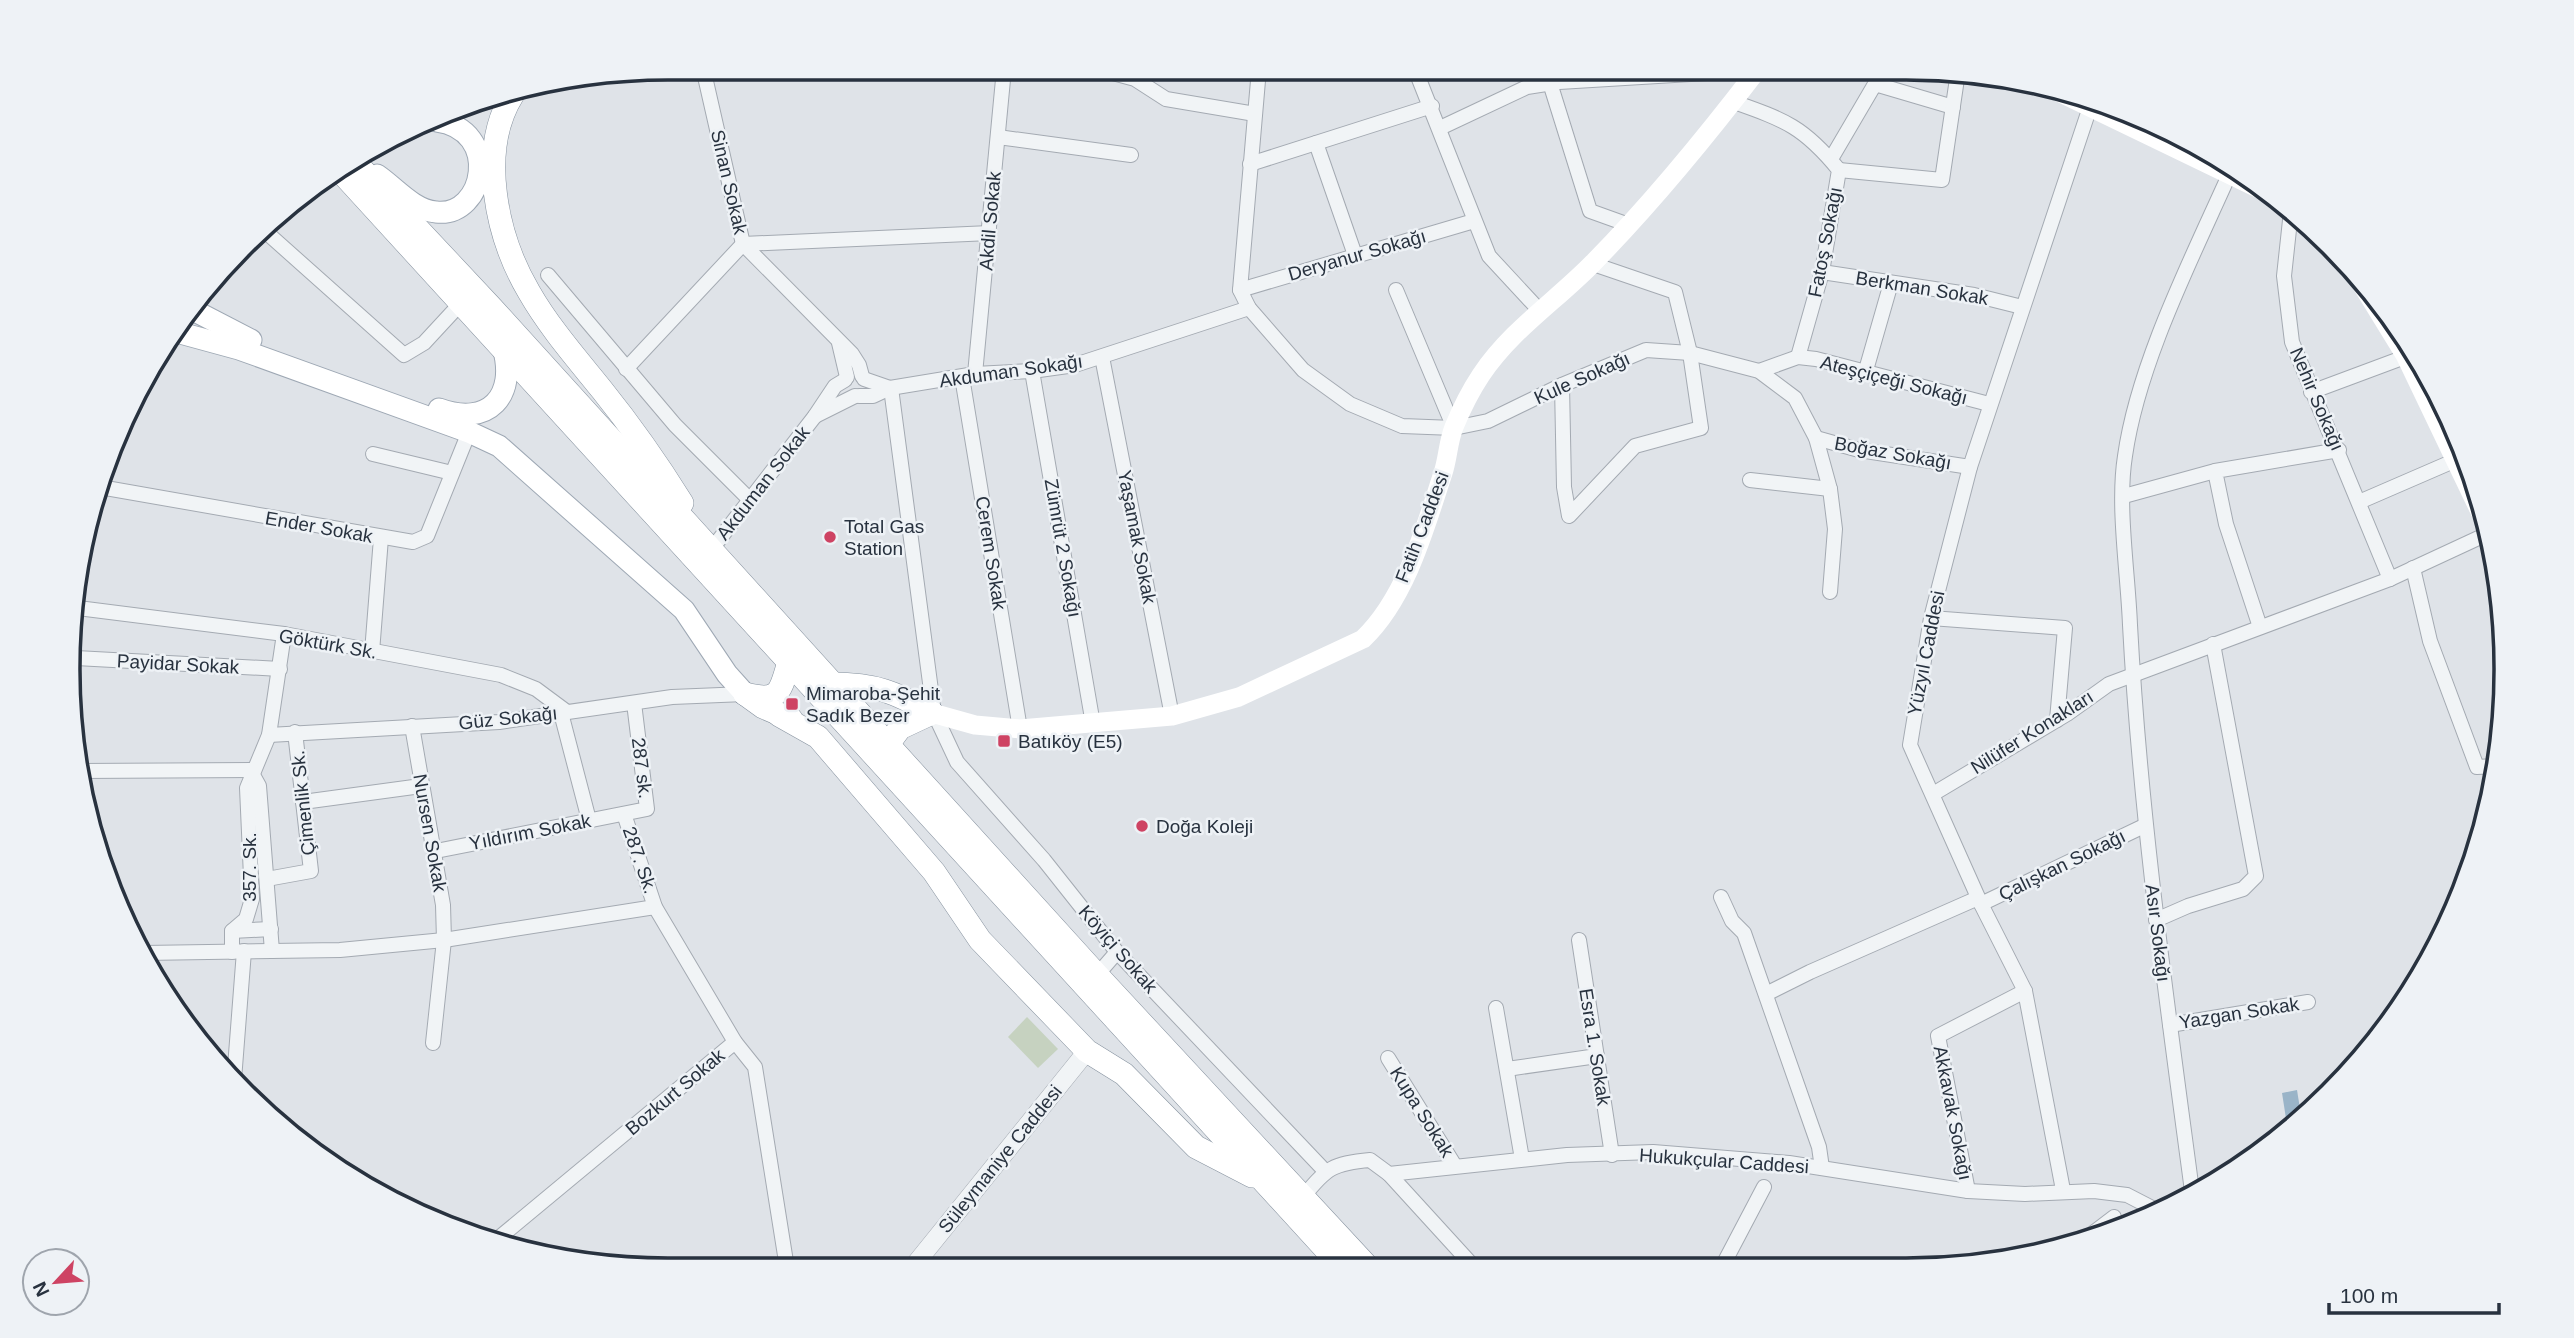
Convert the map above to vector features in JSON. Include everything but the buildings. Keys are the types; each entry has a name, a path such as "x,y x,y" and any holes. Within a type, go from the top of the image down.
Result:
{"highway":[{"path":"510,103 498,140 495,182 498,212 528,291 650,452 711,550"},
{"path":"362,167 1097,975 1360,1258"},
{"path":"346,177 788,665 1334,1258"},
{"path":"745,694 765,699 774,696 783,688 788,665"},
{"path":"832,684 866,684 893,691 933,713"},
{"path":"745,694 818,737 934,872 980,940 1087,1051 1124,1074 1196,1147 1266,1185"},
{"path":"888,744 900,728 933,713"},
{"path":"779,715 820,724 845,726"}],"main road":[{"name":"Fatih Caddesi","path":"933,713 975,725 1020,729 1172,716 1239,697 1363,639 1376,626 1408,569 1444,472 1454,428 1480,377 1493,358 1593,264 1667,185 1750,80"},
{"path":"363,167 422,208 450,212 471,196 481,171 471,137 457,127 447,124"},
{"path":"200,314 246,338 454,415 474,415 498,401 508,377 503,348"},
{"path":"186,334 239,348 469,432 499,446 655,582 692,620 727,674 745,694"}],"street":[{"name":"Sinan Sokak","path":"706,80 743,244 838,342 855,378"},
{"name":"Akdil Sokak","path":"969,375 990,233 1003,80"},
{"path":"1137,80 1166,99 1255,114"},
{"path":"1240,290 1258,80"},
{"path":"1420,80 1489,256 1540,311"},
{"path":"1440,128 1527,87 1598,80"},
{"path":"1550,83 1590,211 1629,225"},
{"path":"1953,107 1875,84 1835,164 1942,180 1953,107 1956,83"},
{"name":"Fatoş Sokağı","path":"1734,102 1778,118 1815,141 1835,164 1822,272 1798,357"},
{"path":"1250,164 1432,106"},
{"name":"Yüzyıl Caddesi","path":"2063,1190 2025,991 1979,901 1910,745 1931,618 1970,467 2089,110"},
{"path":"998,137 1131,155"},
{"path":"1316,143 1355,255"},
{"name":"Asır Sokağı","path":"2191,1183 2144,826 2133,673 2124,495 2125,453 2147,373 2190,262 2235,182"},
{"name":"Deryanur Sokağı","path":"1240,290 1474,222"},
{"name":"Nehir Sokağı","path":"2290,224 2284,276 2292,342 2311,393 2339,450 2390,579"},
{"path":"626,369 743,244 990,233"},
{"path":"271,236 404,355 424,343 461,303"},
{"path":"1562,385 1564,487 1569,516 1635,446 1701,428 1690,353 1675,292 1593,264"},
{"name":"Berkman Sokak","path":"1822,272 1974,295 2022,307"},
{"path":"548,275 626,369 749,499"},
{"path":"1866,370 1891,283"},
{"name":"Kule Sokağı","path":"1240,290 1249,308 1303,370 1350,404 1402,426 1454,428 1488,421 1562,385 1646,350 1690,353 1759,371 1795,398 1816,438 1830,489 1835,528 1830,592"},
{"path":"1396,290 1454,428"},
{"name":"Akduman Sokağı","path":"857,396 873,396 891,388 969,375 1032,371 1102,357 1249,308"},
{"name":"Yaşamak Sokak","path":"1102,357 1172,716"},
{"path":"1759,371 1798,357"},
{"name":"Ateşçiçeği Sokağı","path":"1798,357 1866,370 1989,404"},
{"path":"2311,393 2403,357"},
{"name":"Zümrüt 2 Sokağı","path":"1032,371 1093,724"},
{"name":"Cerem Sokak","path":"969,375 1020,729"},
{"path":"855,378 845,391 857,396"},
{"name":"Akduman Sokak","path":"711,550 815,416 835,386 855,378"},
{"name":"Akduman Sokağı","path":"855,378 891,388"},
{"name":"Köyiçi Sokak","path":"891,388 933,713 957,762 1044,860 1117,952 1324,1170"},
{"name":"Akduman Sokak","path":"815,416 857,396"},
{"name":"Ender Sokak","path":"110,488 414,542 427,536 469,432"},
{"name":"Boğaz Sokağı","path":"1816,438 1859,450 1970,467"},
{"path":"2124,495 2215,471 2339,450"},
{"path":"373,454 452,473"},
{"path":"2359,502 2455,460"},
{"path":"2215,471 2226,524 2260,627"},
{"path":"1750,480 1830,489"},
{"path":"372,652 381,538"},
{"name":"Nilüfer Konakları","path":"1933,794 2057,720 2098,691 2133,673 2390,579 2478,538"},
{"path":"2413,568 2430,640 2477,767 2485,767"},
{"name":"Göktürk Sk.","path":"84,609 284,634 501,675 536,689 564,713"},
{"path":"1931,618 2065,628 2057,720"},
{"name":"357. Sk.","path":"232,932 246,919 252,899 247,788 269,734 281,669 284,634"},
{"path":"2156,920 2248,887 2256,876 2213,644"},
{"name":"Payidar Sokak","path":"81,658 281,669"},
{"name":"Güz Sokağı","path":"269,734 499,722 672,696 745,694"},
{"name":"287 sk.","path":"624,814 647,809 634,703"},
{"path":"564,713 589,820"},
{"name":"Nursen Sokak","path":"412,726 421,786 436,851 443,905 444,940 433,1043"},
{"name":"Çimenlik Sk.","path":"267,879 311,871 295,732"},
{"path":"90,771 253,774"},
{"name":"357. Sk.","path":"253,774 259,786 272,951"},
{"path":"303,802 421,786"},
{"name":"Yıldırım Sokak","path":"436,851 624,814"},
{"name":"287. Sk.","path":"624,814 655,907"},
{"name":"Çalışkan Sokağı","path":"1766,994 1810,972 1979,901 2144,826"},
{"path":"1721,897 1732,921 1744,933 1819,1147 1822,1168"},
{"path":"154,953 340,950 444,940 655,907"},
{"name":"Bozkurt Sokak","path":"505,1233 735,1042 655,907"},
{"path":"234,1065 238,951 232,932 271,929"},
{"name":"Esra 1. Sokak","path":"1579,940 1612,1155"},
{"path":"1097,975 1117,952"},
{"name":"Akkavak Sokağı","path":"1968,1191 1938,1035 2025,991"},
{"name":"Yazgan Sokak","path":"2170,1025 2308,1002"},
{"path":"1496,1007 1522,1159"},
{"path":"735,1042 755,1067 785,1258"},
{"name":"Süleymaniye Caddesi","path":"920,1258 1087,1051"},
{"path":"1507,1069 1597,1056"},
{"name":"Kupa Sokak","path":"1388,1058 1455,1166"},
{"name":"Hukukçular Caddesi","path":"1389,1174 1522,1159 1653,1152 1822,1168 1968,1191 2025,1194 2063,1190 2127,1195 2147,1205"},
{"path":"1304,1196 1324,1170 1344,1162 1370,1160 1389,1174 1466,1258"},
{"path":"1727,1258 1764,1187"},
{"path":"2110,1220 2114,1217"}],"green space":[{"path":"1027,1017 1058,1049 1038,1068 1008,1037"}],"water":[{"path":"2297,1090 2299,1105 2286,1117 2282,1093"}],"place":[{"name":"Total Gas Station","path":"830,537"},
{"name":"Mimaroba-Şehit Sadık Bezer","path":"792,704"},
{"name":"Batıköy (E5)","path":"1004,741"},
{"name":"Doğa Koleji","path":"1142,826"}]}
